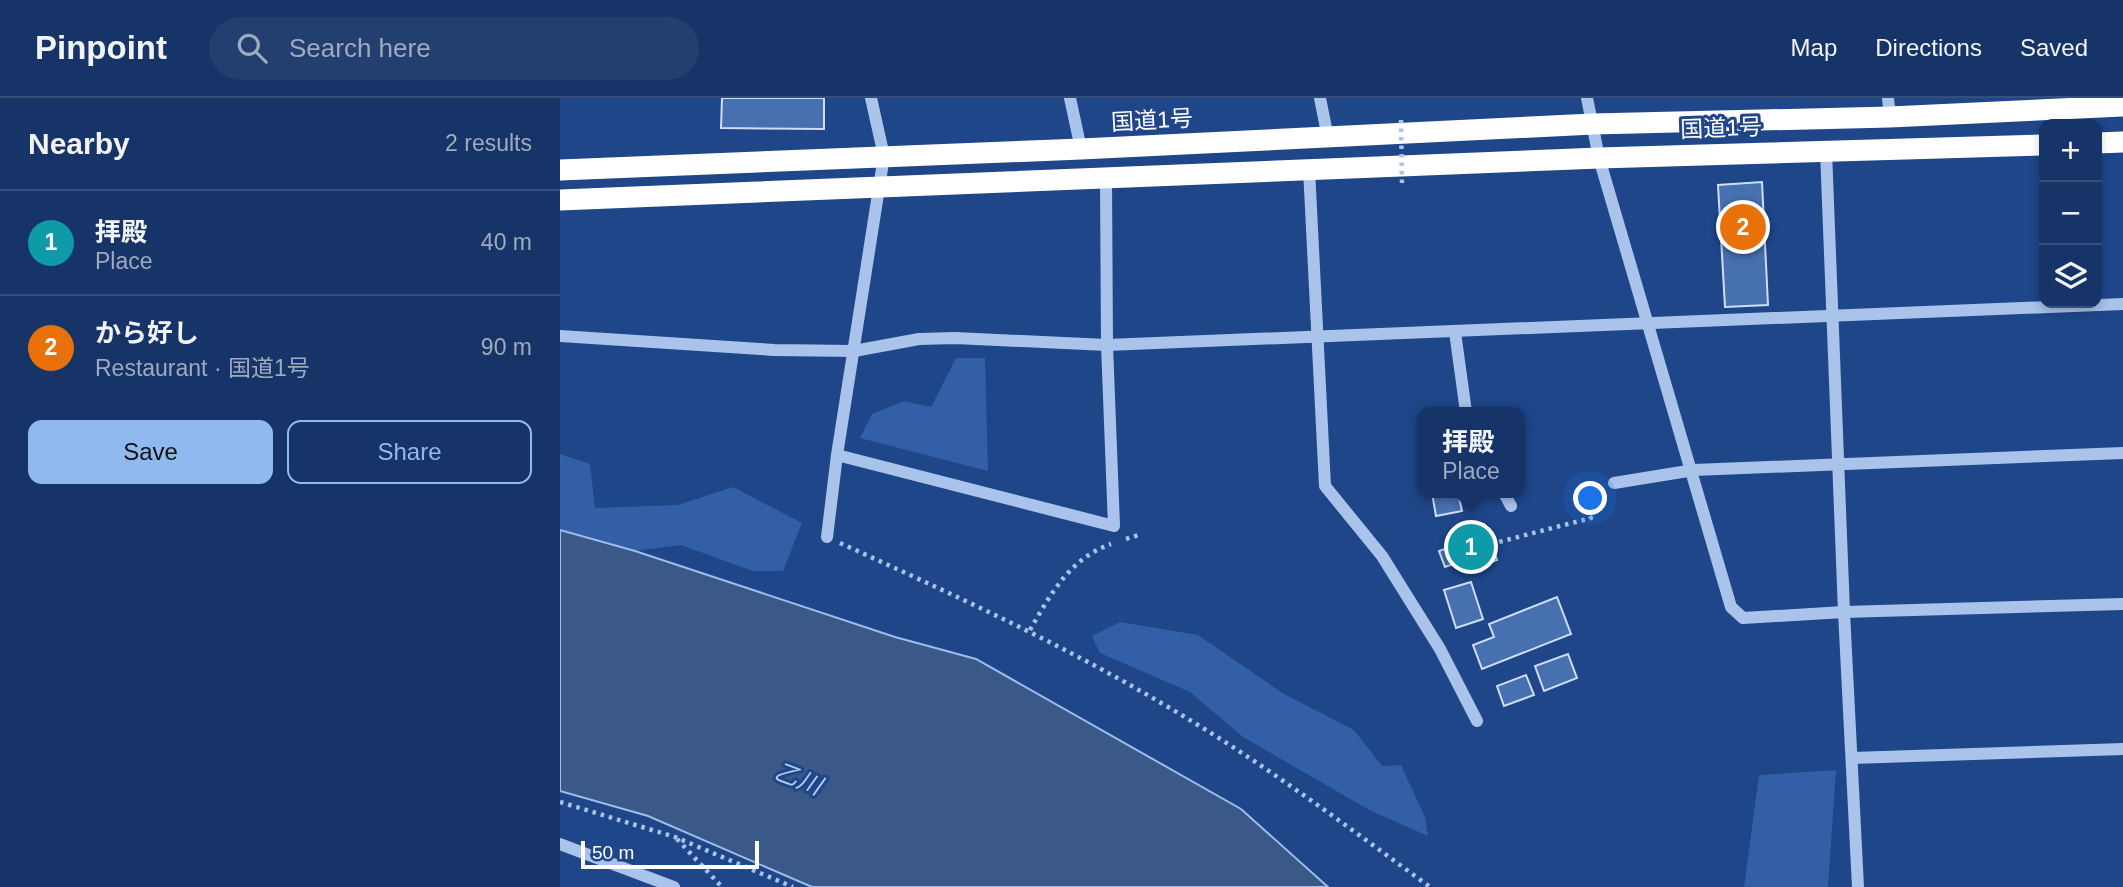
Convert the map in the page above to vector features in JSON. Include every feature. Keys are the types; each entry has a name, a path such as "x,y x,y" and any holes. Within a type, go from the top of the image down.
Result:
{"highway":[{"name":"国道1号","path":"560,168 1328,138 1889,108 2123,106"},
{"path":"2102,143 2123,142"},
{"name":"国道1号","path":"560,200 1599,158 2039,145"}],"street":[{"path":"827,537 836,455 884,156 871,98"},
{"path":"1070,98 1082,149"},
{"path":"1320,98 1328,138"},
{"path":"1587,98 1599,158 1694,470 1731,607 1743,618 1844,612 2123,604"},
{"path":"1826,151 1858,887"},
{"path":"1309,169 1325,486 1382,556 1440,649 1477,721"},
{"path":"836,455 1114,526 1107,345 1106,178"},
{"path":"560,336 774,350 854,351 919,340 955,338 1107,345 1455,332 1833,313 2123,304"},
{"path":"1455,332 1465,407"},
{"path":"1614,484 1694,470 1839,462 2123,453"},
{"path":"1507,498 1511,506"},
{"path":"1852,758 2123,749"},
{"path":"560,844 674,887"}],"path":[{"path":"1401,120 1402,184"},
{"path":"1491,544 1573,525 1591,517 1580,498"},
{"path":"1030,630 1050,595 1073,568 1094,552 1139,535"},
{"path":"827,537 1030,630 1168,707 1296,788 1430,887"},
{"path":"560,802 675,837 793,887"},
{"path":"675,837 722,887"}],"shaded area":[{"path":"956,358 985,358 988,471 860,438 872,414 904,401 931,407"},
{"path":"560,454 590,464 595,508 678,505 733,487 802,523 783,571 753,571 681,545 635,551 560,530"},
{"path":"1120,622 1198,635 1284,694 1354,730 1382,766 1401,765 1425,817 1428,836 1371,811 1243,737 1190,692 1100,653 1092,636"},
{"path":"1836,770 1828,887 1744,887 1759,775"}],"water":[{"name":"乙川","path":"560,530 635,551 895,637 976,659 1241,809 1328,887 812,887 648,816 560,791"}],"building":[{"path":"722,98 824,98 824,129 721,128"},
{"path":"1762,182 1768,305 1725,307 1718,185"},
{"path":"1433,498 1459,498 1462,511 1436,516"},
{"path":"1484,524 1497,560 1471,570 1467,559 1445,567 1439,551 1460,543 1456,535"},
{"path":"1471,582 1483,619 1456,628 1444,590"},
{"path":"1557,597 1571,634 1482,669 1473,645 1494,637 1489,624"},
{"path":"1568,654 1577,678 1544,691 1535,666"},
{"path":"1526,675 1534,695 1504,706 1497,686"}],"place":[{"name":"から好し","path":"1743,227"},
{"name":"拝殿","path":"1471,547"}]}
